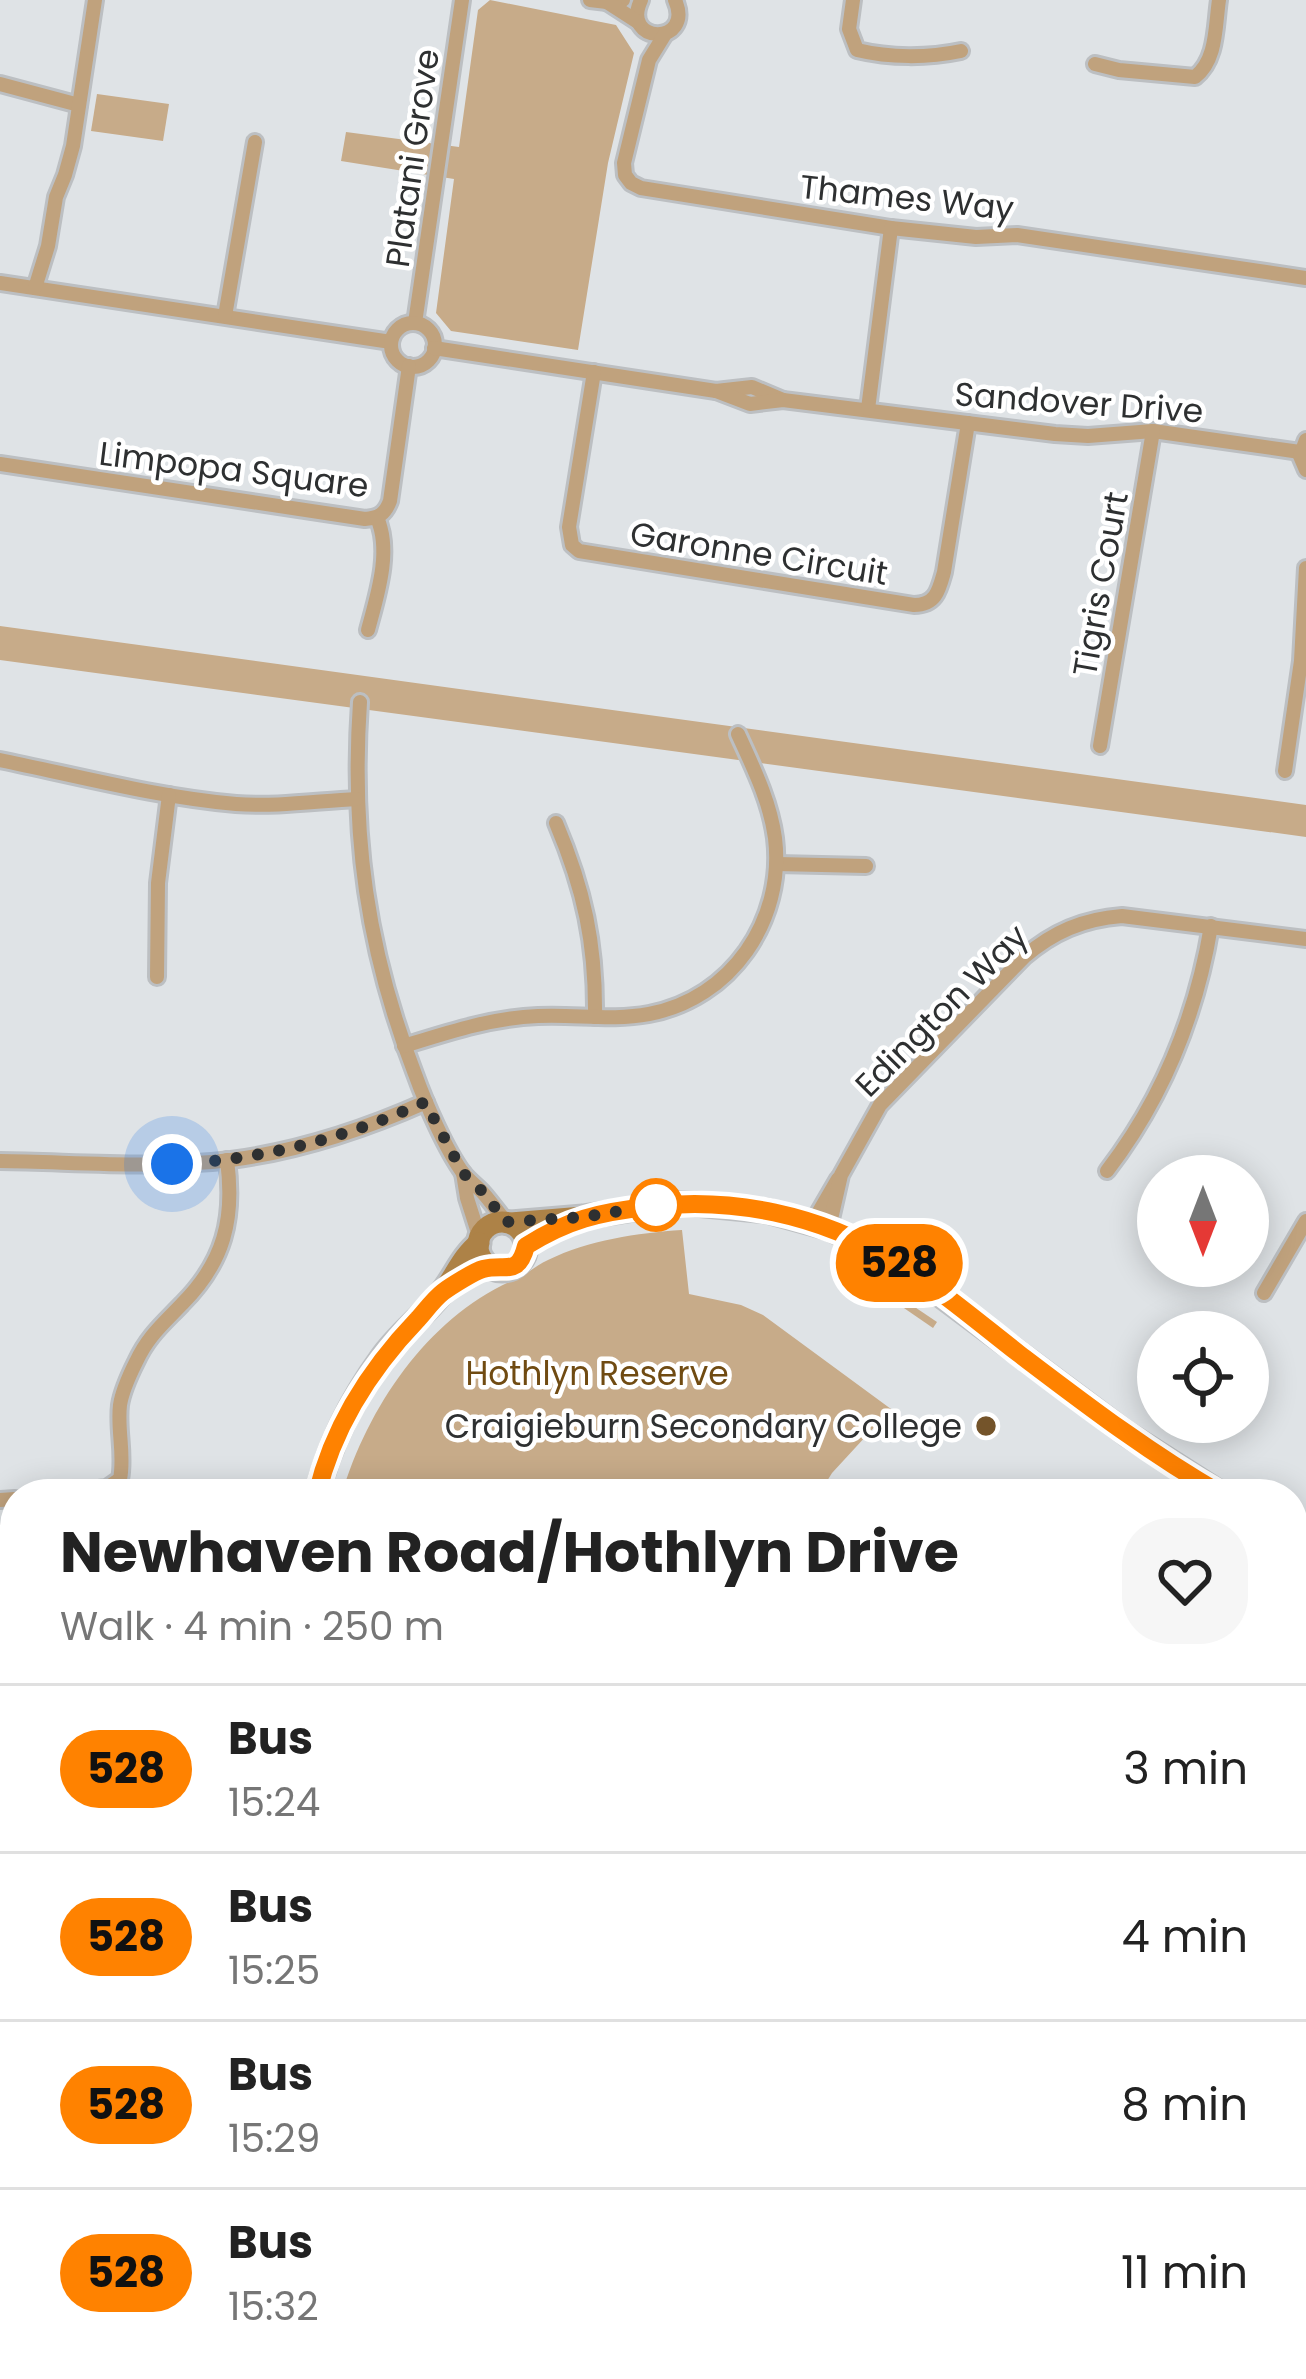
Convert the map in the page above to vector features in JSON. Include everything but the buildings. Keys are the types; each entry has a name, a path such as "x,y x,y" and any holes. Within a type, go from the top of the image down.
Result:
{"street":[{"path":"34,288 73,146 95,0"},
{"name":"Platani Grove","path":"415,323 462,0"},
{"path":"590,0 615,1 641,26 655,35 665,34"},
{"name":"Thames Way","path":"640,0 636,9 649,60"},
{"name":"Thames Way","path":"676,0 679,21 649,60 623,165 631,184 890,227 976,237 1017,235 1306,278"},
{"path":"853,0 849,28 857,50 941,56 962,51"},
{"path":"1095,64 1195,77 1206,69 1211,56 1219,0"},
{"path":"0,84 79,105"},
{"path":"225,316 255,142"},
{"path":"868,409 890,227"},
{"path":"0,283 391,341"},
{"path":"415,323 429,330 434,348 427,361 410,366 396,359 391,341 398,328 415,323"},
{"name":"Sandover Drive","path":"434,348 716,391 750,404 783,400 1088,436 1154,431 1303,446"},
{"name":"Limpopa Square","path":"0,464 377,518 391,501 410,366"},
{"name":"Garonne Circuit","path":"594,372 569,527 572,545 579,551 914,605 938,594 968,423"},
{"name":"Tigris Court","path":"1100,746 1154,431"},
{"path":"1303,446 1306,470"},
{"path":"368,630 384,546 377,518"},
{"path":"1285,770 1301,661 1306,568"},
{"path":"360,702 356,799 372,937 404,1046 425,1102 463,1173 484,1261 495,1268"},
{"path":"404,1046 462,1027 512,1018 626,1017 662,1011 716,984 758,935 770,905 777,864 768,807 738,734"},
{"path":"0,760 170,795 267,805 356,799"},
{"path":"158,977 158,883 170,795"},
{"path":"556,823 582,890 590,926 595,1017"},
{"path":"777,864 866,866"},
{"name":"Edington Way","path":"821,1225 865,1127 894,1088 1045,940 1094,918 1122,916 1306,939"},
{"path":"1107,1171 1131,1139 1174,1059 1196,998 1211,926"},
{"path":"0,1160 172,1164 227,1160 333,1138 425,1102"},
{"path":"120,1479 120,1405 134,1364 154,1330 210,1270 225,1240 230,1203 227,1160"},
{"path":"321,1479 344,1422 383,1356 445,1290 479,1270 507,1269 519,1263 526,1246 522,1232 463,1173"},
{"path":"445,1290 491,1224 665,1204 766,1210 821,1225 896,1261 1110,1422 1196,1479"},
{"path":"526,1246 583,1217"},
{"path":"1264,1293 1306,1221"}],"green space":[{"path":"490,0 616,25 634,53 608,163 578,350 451,331 436,313 454,179 341,161 346,132 459,147 478,10"},
{"path":"97,94 169,104 163,141 91,131"},
{"path":"0,626 1306,805 1306,837 0,660"},
{"name":"Hothlyn Reserve","path":"682,1230 689,1294 741,1305 763,1315 891,1409 828,1479 347,1479 386,1397 406,1367 456,1315 564,1253"},
{"path":"873,1279 937,1322 933,1328 869,1284"}],"bus line":[{"name":"528","path":"321,1479 344,1422 383,1356 445,1290 479,1270 513,1267 523,1258 526,1246 583,1217 695,1204 794,1217 884,1254 1127,1434 1196,1479"}],"place":[{"name":"Craigieburn Secondary College","path":"986,1426"}],"route":[{"path":"172,1164 251,1157 302,1146 425,1102 463,1173 506,1222 583,1217 665,1204 656,1205"}]}
